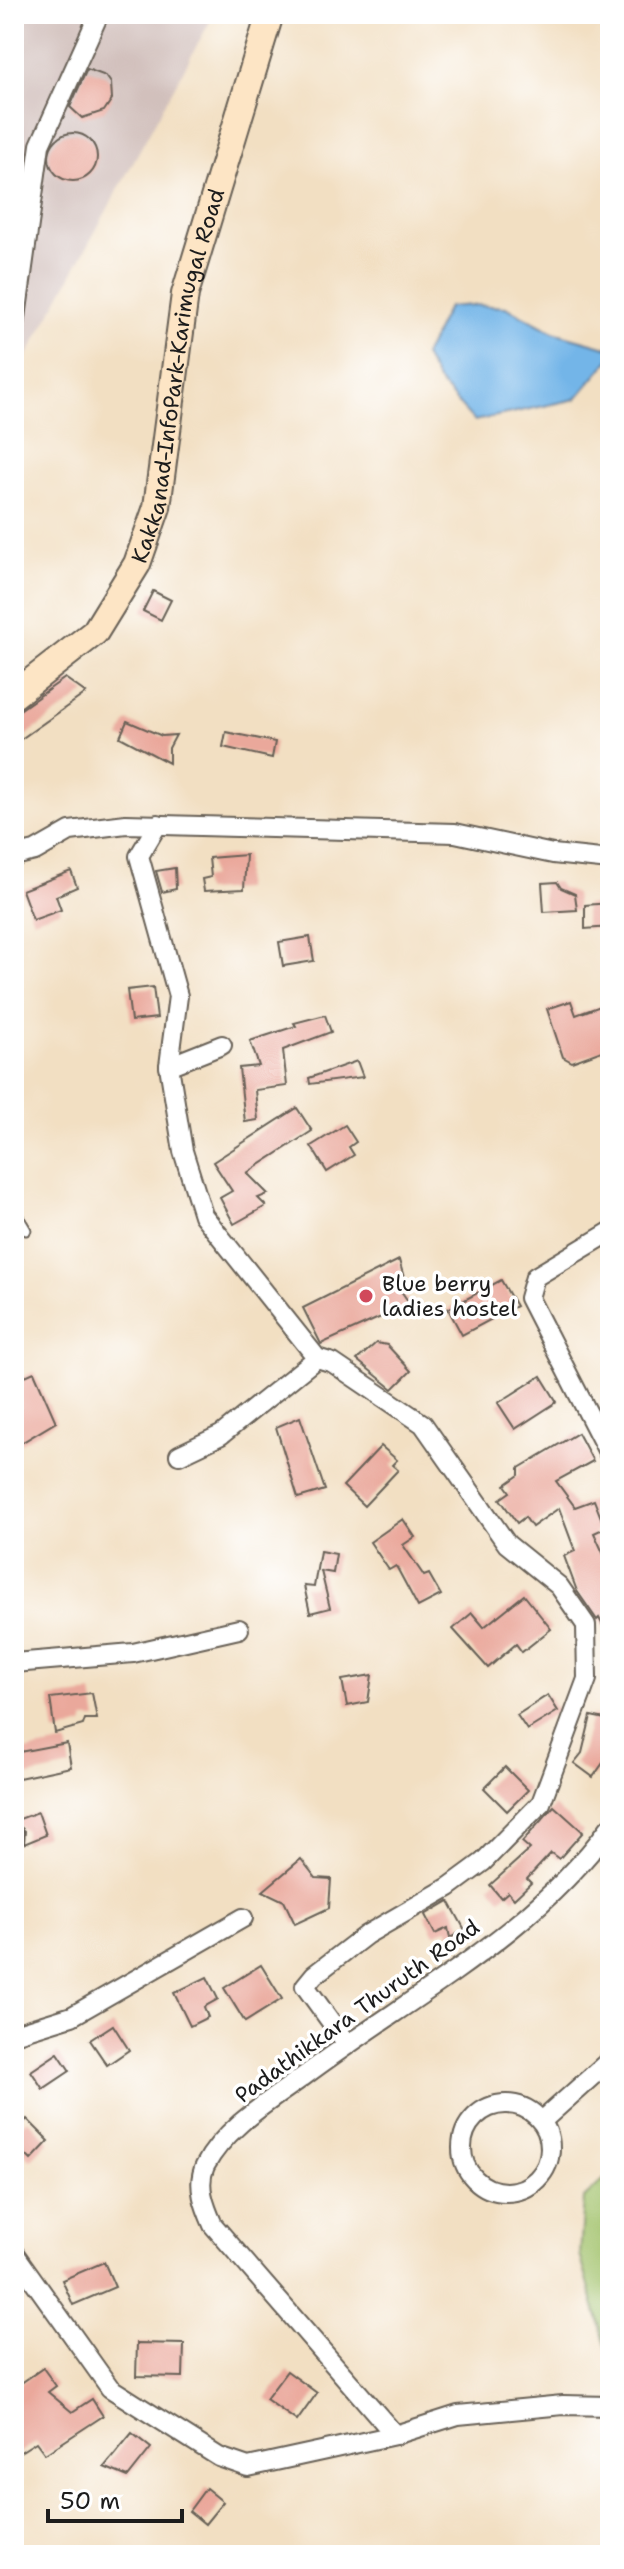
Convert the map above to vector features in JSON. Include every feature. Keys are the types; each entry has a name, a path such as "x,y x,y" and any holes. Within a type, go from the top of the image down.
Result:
{"main road":[{"name":"Kakkanad-InfoPark-Karimugal Road","path":"14,695 95,632 137,564 157,507 185,294 270,14"}],"street":[{"path":"14,332 40,145 99,14"},
{"path":"14,856 35,851 70,831 158,824 455,833 553,854 610,860"},
{"path":"158,824 139,856 178,996 169,1066 183,1151 203,1215 317,1358 333,1363 423,1424 507,1544 559,1586 586,1625 587,1679 541,1803 483,1862 449,1887 366,1935 314,1975 305,1986 347,2044"},
{"path":"169,1066 222,1045"},
{"path":"610,1232 535,1277 529,1298 610,1456"},
{"path":"179,1455 221,1435 317,1358"},
{"path":"14,1663 133,1653 239,1629"},
{"name":"Padathikkara Thuruth Road","path":"395,2435 213,2225 202,2193 204,2168 215,2151 255,2112 476,1954 552,1895 610,1827"},
{"path":"14,2034 72,2016 243,1918"},
{"path":"542,2121 610,2060"},
{"path":"512,2104 529,2109 542,2121 550,2137 550,2154 545,2170 533,2184 517,2191 500,2192 483,2187 470,2175 463,2159 462,2142 467,2125 479,2112 495,2105 512,2104"},
{"path":"14,2253 110,2388 219,2457 248,2467 395,2435 458,2415 563,2405 610,2406"}],"lane":[{"path":"14,1210 26,1230"}],"shaded area":[{"path":"30,14 214,14 24,362 14,357 14,43"}],"green space":[{"path":"610,2174 610,2359 580,2255 584,2198"}],"water":[{"path":"448,307 506,307 553,332 610,348 610,359 576,399 474,421 437,380 424,356"}],"building":[{"path":"87,69 106,76 111,83 112,99 104,111 82,118 70,107"},
{"path":"73,133 90,140 97,157 90,174 73,181 56,174 49,157 56,140"},
{"path":"153,591 171,600 161,620 143,611"},
{"path":"65,678 86,693 14,744 14,714"},
{"path":"127,721 162,736 176,735 169,748 169,763 120,737"},
{"path":"226,732 275,742 272,758 223,747"},
{"path":"246,855 244,889 204,891 202,879 211,877 209,858"},
{"path":"175,868 176,889 162,892 156,871"},
{"path":"71,871 77,887 56,896 61,910 33,920 22,890"},
{"path":"557,882 561,888 575,894 577,910 544,912 542,883"},
{"path":"610,903 610,927 585,929 585,905"},
{"path":"310,937 314,961 283,966 279,942"},
{"path":"153,987 157,1018 131,1021 127,990"},
{"path":"571,1001 576,1015 606,1004 610,1015 610,1048 572,1062 563,1057 547,1009"},
{"path":"325,1015 331,1032 283,1050 287,1086 255,1090 258,1120 245,1122 239,1068 259,1066 250,1041 296,1026 294,1023"},
{"path":"357,1061 363,1077 310,1084 309,1078"},
{"path":"297,1108 312,1131 247,1173 268,1194 258,1198 266,1206 234,1224 220,1198 232,1191 213,1162"},
{"path":"345,1125 356,1142 349,1147 354,1155 327,1172 311,1146"},
{"name":"Blue berry ladies hostel","path":"399,1260 406,1285 399,1288 410,1304 321,1344 303,1308"},
{"path":"501,1280 516,1306 462,1335 448,1309"},
{"path":"376,1343 387,1345 411,1371 393,1389 357,1360"},
{"path":"34,1372 56,1422 21,1443 14,1427 14,1412 21,1409 14,1393 14,1381"},
{"path":"541,1376 557,1402 515,1429 498,1403"},
{"path":"300,1417 325,1490 298,1498 276,1427"},
{"path":"578,1433 593,1461 556,1481 575,1507 594,1500 605,1528 594,1533 610,1568 610,1639 599,1618 597,1620 577,1591 564,1556 575,1551 559,1508 532,1527 525,1517 517,1523 500,1499 510,1492 505,1485 519,1475 519,1468"},
{"path":"381,1446 397,1460 392,1465 398,1470 364,1506 343,1486"},
{"path":"403,1519 415,1537 403,1545 424,1576 429,1574 441,1595 418,1607 396,1566 389,1570 370,1542"},
{"path":"320,1551 336,1554 333,1573 321,1571 330,1608 310,1613 304,1586 314,1587"},
{"path":"524,1595 551,1629 522,1652 516,1644 488,1668 453,1629 472,1613 484,1627"},
{"path":"372,1675 368,1702 347,1706 342,1680"},
{"path":"92,1693 97,1719 85,1719 83,1725 55,1733 50,1698"},
{"path":"548,1695 558,1711 527,1730 517,1715"},
{"path":"591,1716 610,1720 610,1753 593,1777 574,1763 582,1753"},
{"path":"67,1743 71,1767 14,1779 14,1753"},
{"path":"505,1767 528,1790 507,1811 484,1788"},
{"path":"554,1806 583,1832 559,1859 551,1853 527,1879 531,1883 514,1899 508,1892 501,1898 490,1885 530,1849 522,1842"},
{"path":"38,1812 46,1835 24,1844 25,1831 14,1821"},
{"path":"301,1859 316,1878 331,1879 329,1908 295,1924 284,1901 263,1891"},
{"path":"449,1901 465,1930 450,1938 448,1928 435,1934 425,1915"},
{"path":"261,1965 282,1999 245,2022 224,1988"},
{"path":"207,1977 218,1999 204,2007 208,2017 190,2026 174,1993"},
{"path":"113,2025 129,2050 107,2065 90,2040"},
{"path":"58,2053 70,2071 43,2089 31,2071"},
{"path":"27,2119 49,2141 31,2160 14,2143 14,2133"},
{"path":"104,2262 115,2287 73,2305 62,2280"},
{"path":"137,2343 184,2344 183,2377 136,2376"},
{"path":"43,2368 56,2386 48,2392 72,2412 92,2399 103,2416 45,2454 36,2442 14,2456 14,2388"},
{"path":"287,2371 317,2393 297,2421 266,2399"},
{"path":"132,2433 151,2448 128,2477 104,2467"},
{"path":"206,2488 223,2502 205,2524 189,2511"}],"place":[{"name":"Blue berry ladies hostel","path":"366,1296"}]}
